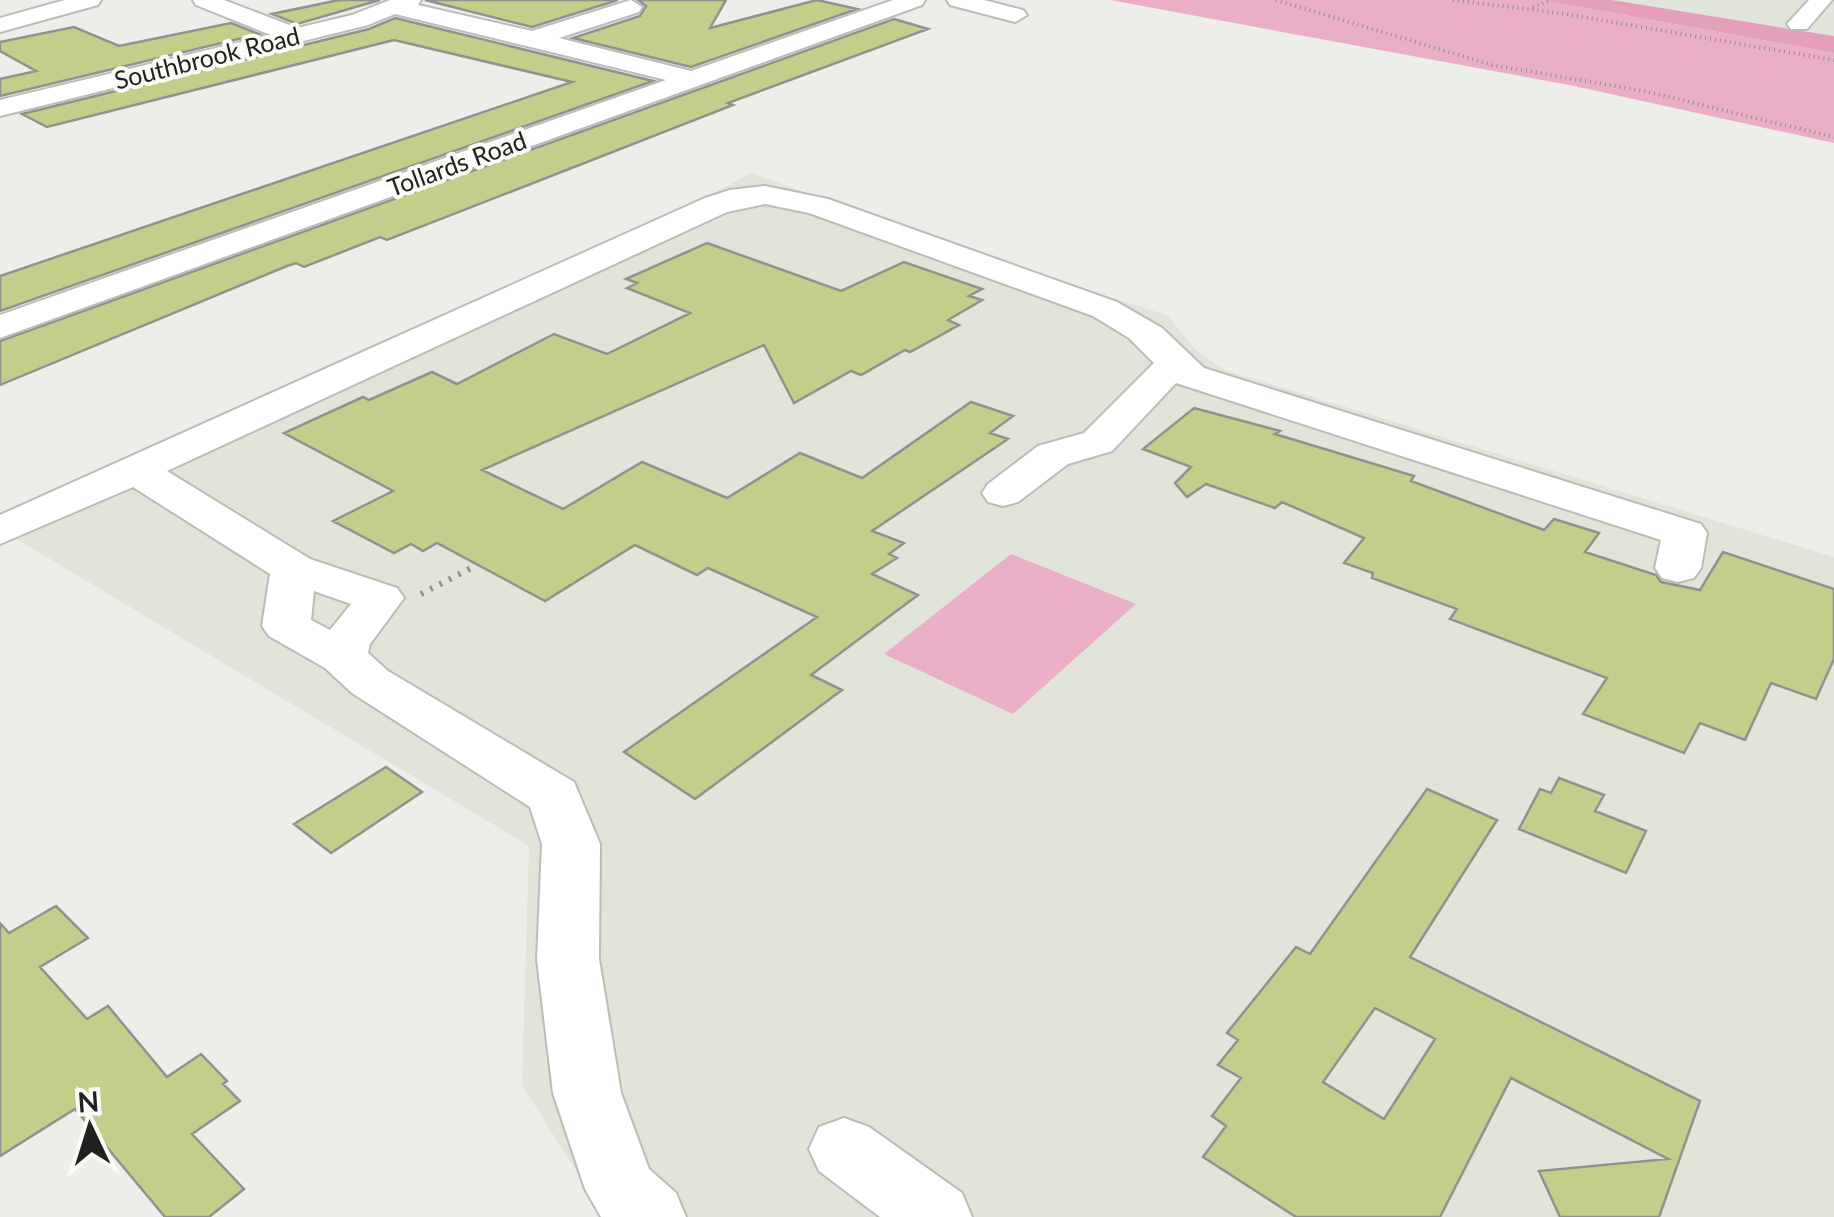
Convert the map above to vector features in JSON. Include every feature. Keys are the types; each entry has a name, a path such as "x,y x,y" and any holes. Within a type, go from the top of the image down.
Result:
{"street":[{"path":"0,26 90,0"},
{"path":"204,0 296,36"},
{"name":"Tollards Road","path":"0,327 914,0"},
{"path":"958,0 1015,15"},
{"path":"1799,24 1820,0"},
{"path":"402,4 692,79"},
{"name":"Southbrook Road","path":"0,108 296,36 402,4"},
{"path":"536,38 638,5"},
{"path":"0,15 40,14"},
{"path":"0,531 716,205 764,195 817,206 1106,309 1132,322 1160,346 1173,364 1191,376 1685,533 1678,568"},
{"path":"1003,493 1053,455 1098,442 1173,364"},
{"path":"136,470 294,569 380,598 346,642 342,657"},
{"path":"294,569 286,626 342,657 370,682 554,796 571,844 568,959 587,1094 621,1189 650,1217"},
{"path":"844,1150 936,1217"}],"path":[{"path":"1276,0 1492,65 1644,91 1834,138"},
{"path":"1453,0 1834,60"},
{"path":"1529,9 1551,0"},
{"path":"380,598 422,594 477,565"}],"shaded area":[{"path":"1110,0 1541,0 1834,53 1834,143 1574,86"},
{"path":"1541,0 1612,0 1834,36 1834,53"},
{"path":"1612,0 1834,0 1834,36"},
{"path":"751,173 1019,269 1167,315 1196,350 1225,370 1834,557 1834,1217 605,1217 522,1085 529,846 0,529 0,515 691,205"},
{"path":"1011,554 1136,604 1013,714 884,654"}],"building":[{"path":"339,0 380,0 297,24 272,14"},
{"path":"425,0 618,0 532,27"},
{"path":"638,0 726,0 710,28 817,0 857,9 691,67 573,38 640,16 646,6"},
{"path":"395,18 653,81 0,311 0,276 572,82 394,40 47,127 22,114 369,29"},
{"path":"894,19 928,29 728,103 733,105 387,240 380,237 304,267 296,263 287,266 0,385 0,341"},
{"path":"231,23 259,34 0,96 0,79 36,71 0,51 0,42 74,27 119,46"},
{"path":"707,243 841,291 904,262 982,289 969,296 982,300 948,320 959,325 910,352 905,350 861,375 851,371 794,403 764,345 482,470 563,509 642,462 727,498 800,453 862,478 971,402 1013,416 990,433 1008,439 872,531 904,543 889,554 897,558 872,574 918,595 811,675 842,690 695,799 624,752 817,617 708,568 697,575 635,545 545,601 437,543 423,551 411,544 394,553 333,521 393,491 284,433 363,397 369,400 432,372 457,384 554,334 607,354 690,313 627,288 637,283 626,279"},
{"path":"1194,408 1280,431 1275,434 1414,476 1411,481 1544,530 1554,519 1599,533 1585,552 1656,575 1661,582 1700,590 1723,552 1834,589 1834,659 1816,699 1771,683 1745,740 1700,723 1684,753 1583,714 1607,678 1450,619 1457,609 1372,578 1373,573 1344,563 1364,538 1282,502 1275,508 1206,484 1187,497 1175,483 1191,467 1143,449"},
{"path":"386,767 422,792 331,853 294,824"},
{"path":"1559,778 1604,795 1595,811 1646,831 1626,873 1519,829 1540,789 1551,793"},
{"path":"1427,789 1497,820 1410,957 1700,1101 1659,1217 1560,1217 1539,1171 1668,1159 1511,1078 1440,1217 1296,1217 1203,1157 1226,1126 1212,1116 1241,1078 1218,1065 1238,1040 1227,1033 1296,947 1310,954","holes":["1375,1008 1435,1039 1384,1119 1323,1082"]},
{"path":"56,906 88,938 40,967 87,1019 108,1006 167,1077 201,1054 240,1101 192,1134 244,1189 209,1217 165,1217 75,1109 0,1156 0,923 9,933"}]}
